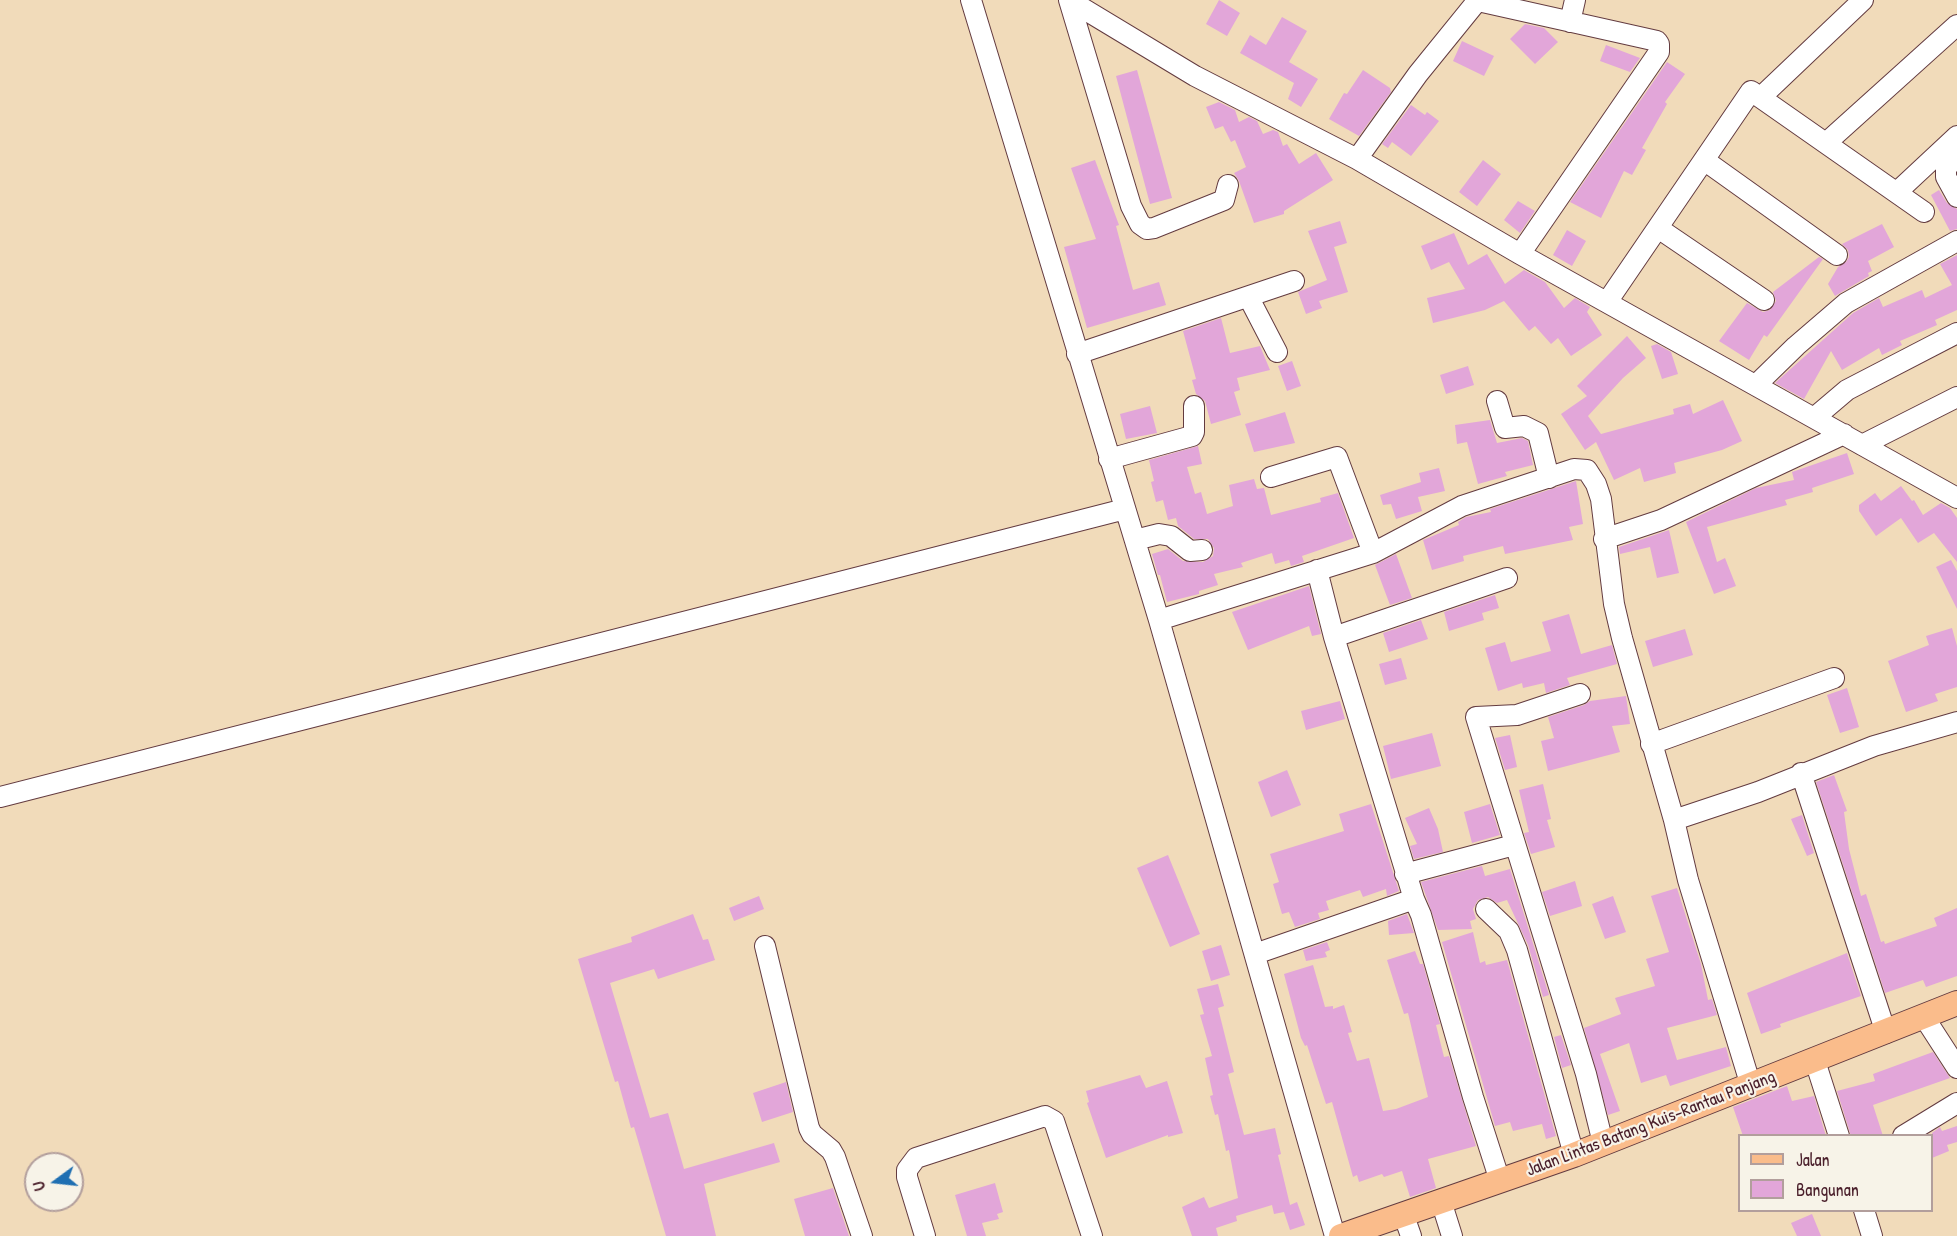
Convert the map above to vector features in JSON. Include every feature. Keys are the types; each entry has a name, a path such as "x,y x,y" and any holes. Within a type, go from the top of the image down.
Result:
{"main road":[{"name":"Jalan Lintas Batang Kuis–Rantau Panjang","path":"1341,1236 1408,1226 1441,1202 1574,1155 1957,1003"}],"street":[{"path":"971,0 1159,620 1335,1236"},
{"path":"1069,0 1195,76 1357,159 1520,254 1957,498"},
{"path":"1069,0 1131,206 1140,224 1147,229 1154,228 1224,200 1228,185"},
{"path":"1570,22 1575,0"},
{"path":"1761,98 1863,0"},
{"path":"1357,159 1418,74 1478,1 1657,41 1659,52 1520,254"},
{"path":"1826,143 1957,25"},
{"path":"1607,302 1751,91 1924,212"},
{"path":"1897,192 1957,136"},
{"path":"1957,153 1946,169 1946,177 1957,197"},
{"path":"1704,160 1837,255"},
{"path":"1658,228 1764,300"},
{"path":"1756,385 1796,346 1846,303 1957,241"},
{"path":"1077,354 1294,281"},
{"path":"1249,298 1277,352"},
{"path":"1814,418 1847,390 1957,333"},
{"path":"1862,445 1957,397"},
{"path":"1497,401 1505,428 1524,426 1538,433 1549,478"},
{"path":"1109,459 1192,436 1194,406"},
{"path":"1604,538 1661,520 1844,434"},
{"path":"1271,477 1337,457 1373,553"},
{"path":"1159,620 1373,553 1462,506 1574,469 1587,470 1596,484 1600,499 1614,604 1651,744 1674,820 1688,880 1751,1086"},
{"path":"0,797 1125,509"},
{"path":"1135,540 1159,534 1171,536 1190,551 1202,550"},
{"path":"1317,570 1334,637 1405,874 1421,915 1473,1097 1500,1181"},
{"path":"1334,637 1507,578"},
{"path":"1651,744 1833,678"},
{"path":"1580,694 1517,715 1476,717 1577,1043 1603,1143"},
{"path":"1674,820 1758,792 1874,746 1957,722"},
{"path":"1801,774 1886,1032"},
{"path":"1405,874 1514,845"},
{"path":"1255,954 1414,899"},
{"path":"1486,909 1509,931 1517,950 1574,1155"},
{"path":"765,946 809,1128 835,1157 862,1236"},
{"path":"1924,1017 1957,1068"},
{"path":"1815,1061 1838,1134"},
{"path":"1906,1134 1957,1103"},
{"path":"925,1236 907,1177 907,1170 916,1158 1045,1116 1054,1121 1092,1236"},
{"path":"1441,1202 1452,1236"},
{"path":"1865,1212 1872,1236"}],"building":[{"path":"1219,0 1240,13 1227,36 1206,24"},
{"path":"1282,17 1307,31 1289,62 1318,79 1301,107 1288,99 1294,83 1240,53 1250,35 1266,45"},
{"path":"1525,24 1544,28 1558,42 1535,64 1510,39"},
{"path":"1462,41 1494,56 1484,76 1453,61"},
{"path":"1606,45 1640,58 1630,72 1600,61"},
{"path":"1667,62 1685,74 1665,102 1667,104 1642,148 1646,150 1632,175 1624,171 1601,218 1570,202"},
{"path":"1137,70 1172,198 1150,204 1116,76"},
{"path":"1363,70 1390,88 1391,92 1359,136 1329,119 1344,93 1347,94"},
{"path":"1219,102 1235,110 1239,122 1249,117 1257,121 1263,134 1273,130 1278,132 1283,146 1287,144 1299,164 1316,153 1333,180 1284,211 1284,214 1254,223 1234,173 1246,167 1235,140 1231,142 1223,126 1215,129 1206,107"},
{"path":"1411,105 1425,115 1427,112 1439,121 1411,156 1392,142 1388,148 1382,144"},
{"path":"1095,160 1119,225 1116,226 1133,290 1159,282 1166,305 1087,328 1064,247 1096,239 1071,168"},
{"path":"1483,160 1501,174 1477,206 1459,192"},
{"path":"1939,190 1947,203 1957,209 1957,229 1950,231 1931,195"},
{"path":"1518,201 1535,211 1520,233 1504,220"},
{"path":"1340,221 1347,243 1334,247 1348,292 1319,301 1322,308 1306,314 1298,292 1327,280 1308,231"},
{"path":"1882,224 1894,247 1868,261 1872,271 1868,273 1869,276 1835,296 1828,284 1838,267 1849,257 1848,250 1842,244"},
{"path":"1567,230 1586,241 1572,266 1553,255"},
{"path":"1454,233 1468,265 1487,254 1505,284 1524,270 1545,282 1564,308 1575,298 1590,307 1587,312 1602,335 1571,356 1558,338 1551,344 1535,326 1529,331 1504,301 1485,310 1433,323 1427,298 1465,289 1449,262 1431,270 1421,246"},
{"path":"1957,255 1957,310 1935,320 1937,325 1900,341 1902,345 1882,355 1879,348 1842,370 1831,351 1804,399 1775,383 1853,313 1879,298 1883,307 1922,290 1925,298 1952,285 1940,264"},
{"path":"1819,257 1823,259 1767,337 1764,335 1749,360 1719,341 1747,303 1763,312 1770,310 1776,301 1773,292"},
{"path":"1221,318 1230,353 1260,346 1270,370 1237,378 1240,390 1234,392 1241,415 1211,424 1205,401 1196,394 1192,380 1196,379 1183,331"},
{"path":"1627,336 1646,358 1623,378 1588,416 1601,434 1674,414 1673,409 1690,404 1693,414 1723,400 1742,441 1722,450 1674,463 1676,473 1644,482 1640,468 1614,480 1596,442 1585,450 1561,414 1587,396 1577,386"},
{"path":"1657,344 1671,352 1678,374 1662,379 1651,346"},
{"path":"1292,361 1301,386 1287,391 1278,366"},
{"path":"1468,366 1474,385 1446,394 1440,375"},
{"path":"1150,406 1157,433 1126,439 1120,414"},
{"path":"1285,412 1295,443 1254,452 1245,424"},
{"path":"1490,420 1497,443 1522,438 1528,441 1533,465 1505,472 1507,476 1478,484 1467,442 1457,444 1455,425"},
{"path":"1198,446 1202,464 1187,467 1195,494 1201,492 1207,514 1233,506 1229,485 1254,479 1257,489 1264,488 1271,515 1321,502 1320,498 1338,493 1354,538 1302,556 1304,562 1291,566 1289,560 1275,564 1272,553 1241,563 1243,567 1214,574 1218,585 1199,591 1199,594 1167,602 1152,554 1168,549 1183,561 1203,562 1213,556 1214,548 1208,539 1194,539 1178,526 1176,518 1168,520 1163,500 1156,502 1149,460"},
{"path":"1847,453 1854,474 1812,488 1813,492 1785,500 1787,505 1707,527 1717,562 1725,558 1736,586 1714,594 1686,522 1756,488 1794,480 1792,472"},
{"path":"1439,468 1445,491 1418,497 1422,511 1396,519 1391,504 1383,505 1380,495 1421,482 1419,473"},
{"path":"1576,481 1583,524 1569,527 1573,540 1505,554 1503,546 1463,556 1464,561 1432,570 1423,540 1459,525 1458,522 1466,517 1491,512 1490,509"},
{"path":"1901,486 1912,501 1914,500 1923,515 1941,503 1950,508 1957,518 1957,562 1934,533 1918,543 1901,518 1876,536 1859,511 1859,505 1875,493 1881,501"},
{"path":"1669,530 1679,573 1657,578 1650,547 1620,554 1619,547"},
{"path":"1396,554 1412,598 1390,605 1375,565"},
{"path":"1951,560 1957,571 1957,609 1936,567"},
{"path":"1309,586 1321,634 1312,636 1309,626 1248,650 1232,612"},
{"path":"1495,595 1499,608 1482,613 1484,620 1449,631 1444,612"},
{"path":"1569,614 1581,654 1612,645 1617,664 1567,678 1570,685 1546,693 1544,683 1523,688 1522,683 1498,691 1485,648 1505,642 1511,662 1551,651 1542,622"},
{"path":"1421,620 1428,639 1389,652 1383,633"},
{"path":"1952,628 1957,646 1957,687 1935,694 1938,701 1906,712 1888,661 1929,645 1926,636"},
{"path":"1685,629 1693,655 1653,667 1645,641"},
{"path":"1401,658 1407,679 1385,685 1379,664"},
{"path":"1847,688 1859,727 1840,733 1827,695"},
{"path":"1626,696 1630,724 1612,726 1620,752 1548,771 1541,741 1554,738 1548,717 1590,701"},
{"path":"1340,701 1345,719 1306,730 1301,711"},
{"path":"1432,733 1441,766 1391,779 1383,746"},
{"path":"1510,735 1517,767 1505,770 1495,738"},
{"path":"1287,770 1301,805 1271,817 1258,782"},
{"path":"1834,775 1847,811 1844,812 1849,849 1861,896 1866,894 1881,942 1884,941 1885,944 1937,926 1934,918 1957,908 1957,976 1926,987 1923,980 1885,993 1816,782"},
{"path":"1543,784 1551,819 1547,820 1555,847 1531,854 1524,833 1529,832 1519,790"},
{"path":"1371,804 1399,891 1387,896 1386,889 1363,897 1360,890 1326,901 1329,910 1318,913 1320,919 1295,927 1289,912 1282,914 1273,884 1279,882 1270,854 1344,831 1339,814"},
{"path":"1490,804 1500,835 1472,843 1464,812"},
{"path":"1429,808 1438,829 1443,852 1414,859 1410,846 1417,844 1405,818"},
{"path":"1802,815 1814,853 1807,856 1791,819"},
{"path":"1168,855 1200,934 1170,947 1137,868"},
{"path":"1482,866 1485,876 1510,869 1549,995 1543,997 1528,945 1507,900 1497,903 1488,897 1478,900 1473,909 1476,919 1470,921 1472,929 1438,930 1421,882"},
{"path":"1575,881 1582,906 1550,916 1542,892"},
{"path":"1677,888 1701,964 1708,1000 1712,999 1717,1015 1667,1028 1677,1060 1726,1047 1731,1066 1670,1086 1666,1075 1641,1083 1629,1043 1600,1054 1620,1111 1608,1115 1584,1028 1621,1014 1615,998 1655,986 1646,959 1669,952 1651,896"},
{"path":"759,896 764,909 734,921 729,908"},
{"path":"1613,896 1626,932 1605,939 1592,904"},
{"path":"693,914 703,940 708,939 715,960 658,979 654,969 610,983 650,1118 668,1113 684,1169 774,1143 780,1162 704,1184 716,1236 666,1236 634,1127 631,1128 618,1081 615,1082 578,959 632,942 631,937"},
{"path":"1407,914 1414,933 1389,935 1388,921"},
{"path":"1473,932 1480,963 1485,961 1486,965 1507,960 1556,1136 1546,1139 1542,1124 1513,1131 1510,1122 1495,1126 1442,942"},
{"path":"1327,942 1330,950 1325,952 1327,957 1306,961 1303,950"},
{"path":"1221,945 1230,975 1211,981 1202,951"},
{"path":"1415,951 1420,964 1423,964 1440,1024 1436,1025 1444,1057 1449,1056 1476,1146 1428,1159 1436,1188 1410,1197 1402,1171 1384,1177 1382,1174 1359,1182 1357,1175 1353,1177 1332,1102 1326,1104 1307,1045 1305,1046 1301,1038 1284,974 1313,965 1325,1007 1333,1006 1333,1009 1344,1005 1352,1032 1348,1033 1357,1061 1369,1058 1383,1111 1396,1109 1428,1097 1408,1013 1404,1014 1387,960"},
{"path":"1847,953 1861,996 1780,1024 1781,1027 1761,1034 1747,993"},
{"path":"1218,984 1224,1006 1218,1008 1234,1072 1228,1074 1244,1135 1275,1128 1281,1154 1278,1155 1290,1205 1297,1202 1305,1225 1290,1230 1284,1212 1274,1214 1272,1205 1236,1216 1237,1221 1216,1228 1218,1236 1192,1236 1182,1207 1204,1197 1209,1208 1238,1198 1229,1150 1226,1151 1218,1114 1215,1115 1210,1096 1213,1095 1205,1058 1212,1056 1200,1015 1204,1014 1197,989"},
{"path":"1561,1035 1571,1065 1562,1068 1554,1037"},
{"path":"1933,1052 1950,1078 1873,1105 1882,1134 1850,1134 1837,1091 1875,1081 1873,1074"},
{"path":"1140,1075 1146,1088 1167,1081 1183,1133 1168,1137 1168,1135 1106,1158 1087,1103 1089,1102 1086,1091"},
{"path":"786,1082 793,1112 762,1122 753,1093"},
{"path":"1787,1086 1792,1101 1814,1096 1825,1134 1742,1134 1733,1107"},
{"path":"1957,1126 1957,1142 1947,1145 1949,1151 1933,1158 1932,1133 1940,1127 1942,1131"},
{"path":"995,1183 1003,1212 997,1214 999,1219 982,1223 986,1236 967,1236 955,1195"},
{"path":"833,1188 849,1236 805,1236 794,1199"},
{"path":"1812,1214 1821,1236 1797,1236 1791,1223"}]}
